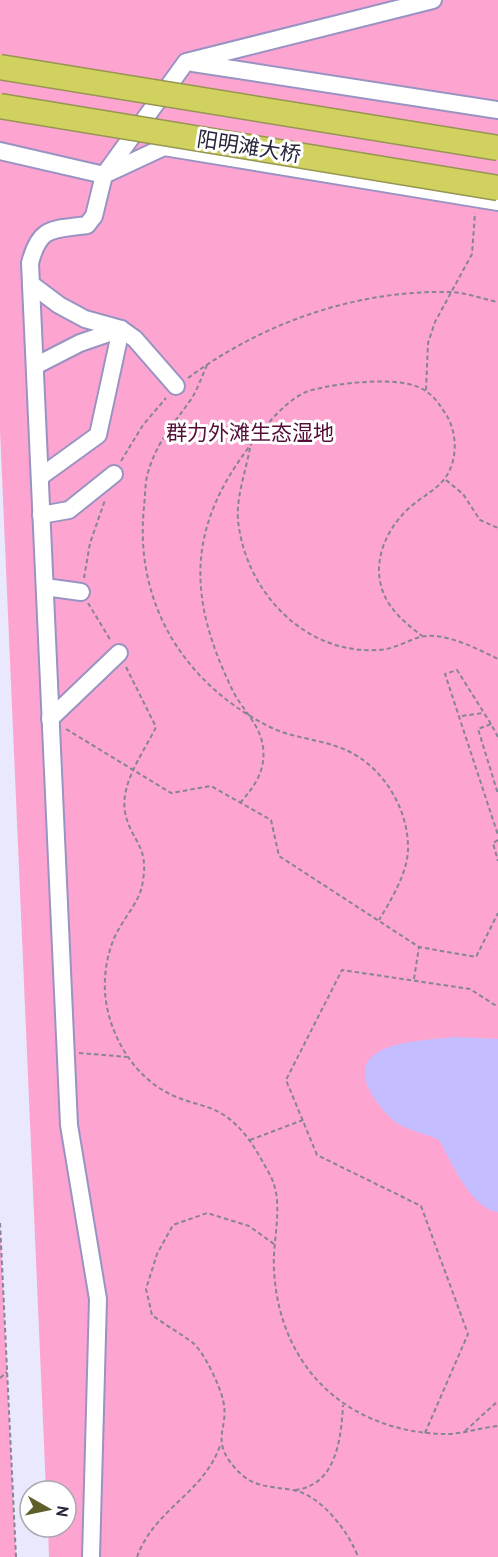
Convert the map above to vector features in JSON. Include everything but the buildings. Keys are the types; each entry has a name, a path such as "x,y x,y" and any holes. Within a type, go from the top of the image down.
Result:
{"highway":[{"name":"阳明滩大桥","path":"0,67 498,148"},
{"name":"阳明滩大桥","path":"0,106 487,193"}],"lane":[{"path":"92,1557 98,1299 69,1125 30,263 35,244 48,231 87,225 94,216 104,175 186,62 433,0"},
{"path":"186,62 498,110"},
{"path":"0,150 104,175 164,147 487,193 498,202"},
{"path":"31,284 59,305 86,319 121,329 135,339 176,386"},
{"path":"35,366 80,343 121,329"},
{"path":"40,477 98,435 121,329"},
{"path":"42,515 69,510 114,474"},
{"path":"45,587 81,592"},
{"path":"50,719 119,653"}],"path":[{"path":"426,390 428,343 435,322 472,255 487,193"},
{"path":"498,302 451,292 407,293 374,298 304,315 208,363 176,386 143,425 114,474 90,543 81,592 119,653 156,727 127,786 125,812 144,853 144,877 138,898 115,936 105,977 111,1021 127,1057 161,1089 172,1096 209,1106 221,1113 250,1140 275,1188 277,1217 274,1244 277,1302 290,1342 302,1363 343,1405 360,1416 385,1425 425,1433 444,1435 498,1426"},
{"path":"208,363 194,396 158,443 147,477 141,535 146,573 157,613 194,669 217,694 271,728 326,741 349,751 370,764 391,790 404,816 408,851 399,884 379,920"},
{"path":"240,803 254,788 262,763 263,747 258,730 232,690 209,639 202,603 201,564 208,518 224,484 251,445 286,406 307,391 360,381 415,386 426,390 438,402 451,423 455,438 453,462 446,480 410,507 391,526 384,538 380,554 380,576 388,601 394,610 422,636"},
{"path":"251,445 238,518 253,570 263,591 279,610 318,639 351,647 378,650 406,644 422,636 458,641 498,659"},
{"path":"446,480 463,494 480,520 498,528"},
{"path":"498,737 457,670 445,674 461,716 498,835"},
{"path":"461,716 483,712"},
{"path":"50,719 171,793 211,786 271,820 279,856 420,947 476,957 498,913"},
{"path":"491,724 478,729 498,794"},
{"path":"494,782 498,777"},
{"path":"498,840 493,843 498,861"},
{"path":"414,980 420,947"},
{"path":"425,1433 468,1334 421,1206 317,1155 286,1080 342,970 470,989 498,1007"},
{"path":"66,1052 127,1057"},
{"path":"250,1140 303,1120"},
{"path":"137,1557 159,1520 206,1476 220,1446 224,1401 213,1374 195,1344 152,1315 146,1289 157,1254 173,1225 207,1213 249,1226 274,1244"},
{"path":"0,1223 16,1557"},
{"path":"0,1378 7,1371"},
{"path":"465,1431 498,1401"},
{"path":"292,1490 314,1485 335,1459 340,1445 343,1405"},
{"path":"220,1446 234,1467 252,1483 292,1490 310,1498 335,1520 350,1539 358,1557"}],"green space":[{"name":"群力外滩生态湿地","path":"0,0 498,0 498,1557 49,1557 48,1539 78,1539 78,1479 45,1479 0,430"},
{"path":"0,1228 16,1557 0,1557"}],"shaded area":[{"path":"455,1037 498,1039 498,1212 488,1209 471,1193 439,1140 400,1125 387,1115 370,1091 365,1074 368,1062 377,1053 391,1046"}]}
